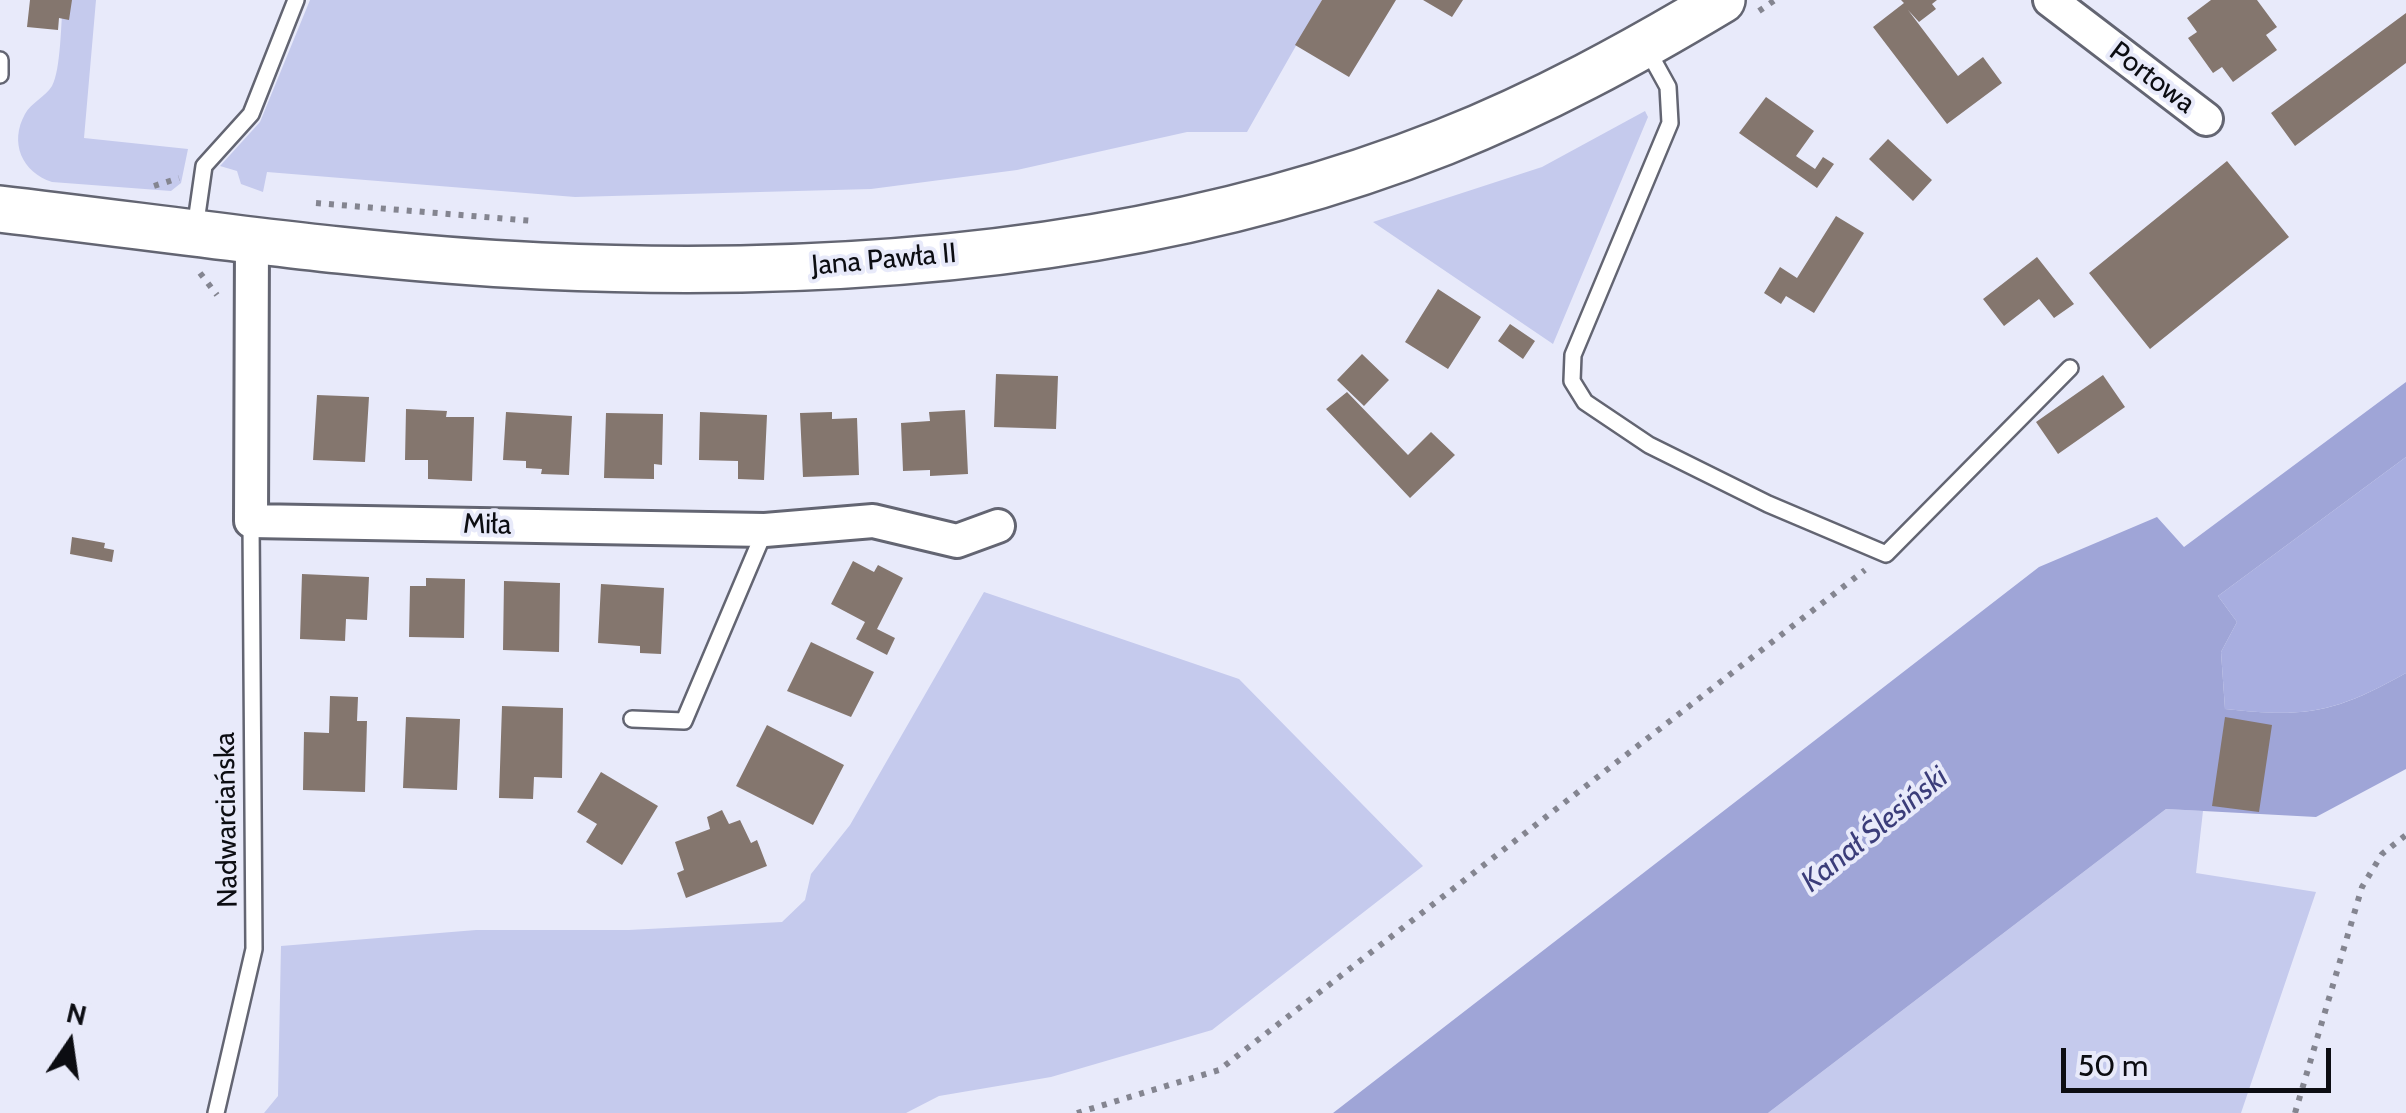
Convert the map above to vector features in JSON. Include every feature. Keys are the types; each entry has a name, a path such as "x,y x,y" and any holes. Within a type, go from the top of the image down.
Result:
{"main road":[{"name":"Jana Pawła II","path":"0,208 252,240 499,264 788,267 1026,248 1192,217 1391,161 1556,93 1722,0"}],"street":[{"name":"Portowa","path":"2050,0 2206,119"},
{"path":"251,521 252,240"},
{"name":"Miła","path":"251,521 765,530 873,521 957,541 998,526"}],"lane":[{"path":"194,233 199,179 204,166 251,114 296,0"},
{"path":"1646,46 1668,87 1670,123 1573,355 1572,381 1585,402 1649,446 1768,504 1886,554 2070,368"},
{"path":"0,60 0,75"},
{"name":"Nadwarciańska","path":"216,1113 254,949 251,521"},
{"path":"632,718 684,720 765,530"}],"path":[{"path":"135,184 199,179"},
{"path":"312,203 547,223"},
{"path":"1078,1113 1219,1070 1886,554"},
{"path":"2295,1113 2362,888 2382,854 2406,836"}],"shaded area":[{"path":"63,0 96,0 84,138 188,149 181,183 171,191 52,182 26,164 19,146 20,125 55,79"},
{"path":"310,0 1322,0 1247,132 1187,132 1017,170 871,189 575,197 267,172 263,192 241,184 237,171 220,166 260,122"},
{"path":"1645,111 1648,117 1553,344 1373,222 1542,167"},
{"path":"2406,457 2406,673 2359,697 2319,709 2277,713 2225,709 2221,652 2237,622 2218,596"},
{"path":"984,592 1239,679 1423,866 1212,1030 1051,1077 939,1096 906,1113 264,1113 278,1096 281,946 476,930 629,930 782,922 805,900 811,874 850,825"},
{"path":"2166,809 2203,811 2196,873 2316,892 2241,1113 1768,1113"}],"water":[{"name":"Kanał Ślesiński","path":"2406,382 2406,457 2218,596 2237,622 2221,652 2225,709 2277,713 2319,709 2359,697 2406,673 2406,769 2316,817 2166,809 1768,1113 1333,1113 2039,567 2157,517 2184,547"}],"building":[{"path":"30,0 72,0 69,20 59,18 58,30 27,27"},
{"path":"1322,0 1396,0 1349,77 1295,45"},
{"path":"1423,0 1463,0 1452,17"},
{"path":"1901,0 1937,0 1932,4 1936,9 1919,22 1908,10 1958,76 1983,57 2002,83 1947,124 1873,27 1904,3"},
{"path":"2211,0 2257,0 2277,27 2266,35 2277,50 2233,82 2222,67 2213,73 2188,38 2197,32 2187,18"},
{"path":"2406,13 2406,63 2295,146 2271,113"},
{"path":"1766,97 1814,131 1796,156 1815,169 1823,157 1834,164 1817,188 1739,133"},
{"path":"1888,139 1932,180 1913,201 1869,159"},
{"path":"2227,161 2289,237 2150,349 2089,273"},
{"path":"1836,216 1864,233 1814,313 1786,296 1781,304 1764,293 1780,267 1797,278"},
{"path":"2037,257 2074,304 2054,318 2039,299 2004,326 1983,299"},
{"path":"1438,289 1481,317 1448,369 1405,342"},
{"path":"1510,324 1535,341 1523,359 1498,341"},
{"path":"1362,354 1389,380 1364,406 1337,380"},
{"path":"996,374 1058,376 1056,429 994,427"},
{"path":"2103,375 2125,407 2058,454 2036,422"},
{"path":"1347,392 1408,455 1431,432 1455,455 1410,498 1326,409"},
{"path":"317,395 369,397 365,462 313,460"},
{"path":"406,409 447,411 446,417 474,417 472,481 428,479 428,460 405,460"},
{"path":"965,410 968,474 930,476 930,470 903,471 901,423 930,421 929,412"},
{"path":"506,412 572,416 569,475 541,474 542,469 526,468 526,461 503,460"},
{"path":"700,412 767,415 764,480 738,479 738,461 699,460"},
{"path":"832,412 832,419 857,418 859,475 803,477 800,413"},
{"path":"606,413 663,414 662,465 654,464 654,479 604,478"},
{"path":"72,537 105,543 104,548 114,550 112,562 70,554"},
{"path":"853,561 874,572 878,565 903,578 877,629 895,638 887,655 856,639 865,622 831,604"},
{"path":"302,574 369,577 367,620 346,619 345,641 300,639"},
{"path":"426,578 465,579 464,638 409,637 410,586 426,586"},
{"path":"504,581 560,583 559,652 503,650"},
{"path":"601,584 664,588 661,654 640,653 640,646 598,643"},
{"path":"811,642 874,672 851,717 787,691"},
{"path":"330,696 358,697 357,721 367,721 365,792 303,790 304,732 329,733"},
{"path":"502,706 563,708 562,778 534,777 533,799 499,798"},
{"path":"406,717 460,719 457,790 403,788"},
{"path":"2225,717 2272,725 2259,812 2212,806"},
{"path":"767,725 844,765 813,825 736,786"},
{"path":"601,772 658,806 622,865 586,842 597,824 577,812"},
{"path":"722,810 729,824 740,820 751,843 757,840 767,866 686,898 677,873 684,870 675,842 710,829 707,817"}]}
